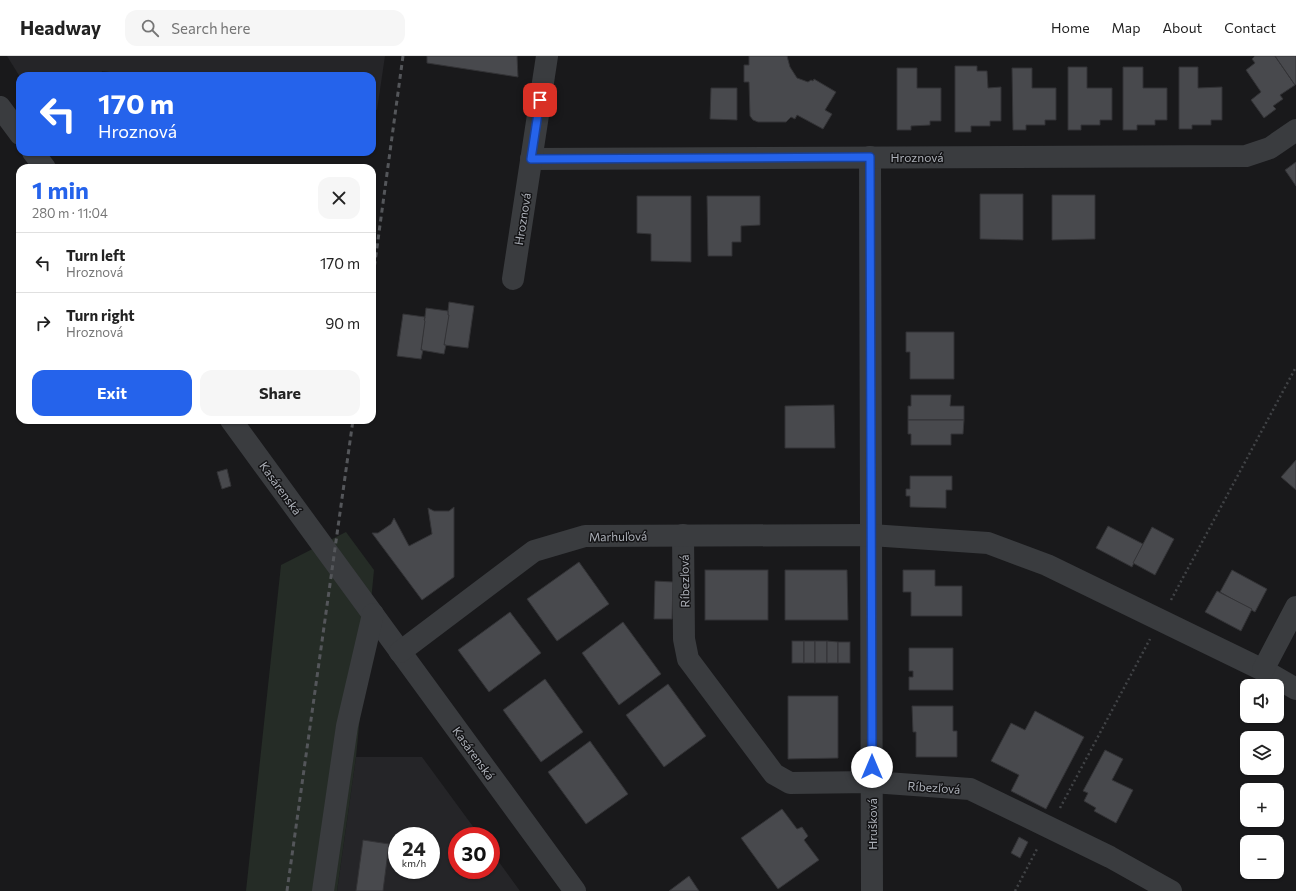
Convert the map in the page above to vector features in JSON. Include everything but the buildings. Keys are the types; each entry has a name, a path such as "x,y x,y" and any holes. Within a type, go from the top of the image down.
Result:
{"street":[{"name":"Hroznová","path":"513,279 547,56"},
{"path":"0,107 16,129"},
{"name":"Hroznová","path":"531,159 1246,156 1270,148 1296,130"},
{"name":"Hrušková","path":"870,157 872,891"},
{"name":"Kasárenská","path":"233,424 575,891"},
{"name":"Ríbezľová","path":"683,535 684,639 688,659 774,774 790,783 872,782 970,789 1110,857 1171,891"},
{"name":"Marhuľová","path":"400,652 534,551 585,536 871,535 988,543 1047,565 1263,670 1296,689"},
{"path":"1263,670 1296,608"},
{"path":"323,891 347,726 373,614"}],"shaded area":[{"path":"7,56 385,56 377,110 376,72 17,72"},
{"path":"346,532 374,570 356,757 337,891 246,891 281,565"},
{"path":"356,757 422,757 473,827 448,827 448,879 500,879 500,863 520,891 337,891"}],"railway":[{"path":"376,255 403,56"},
{"path":"287,891 352,424"}],"route":[{"path":"540,100 531,159 870,157 872,767"}]}
